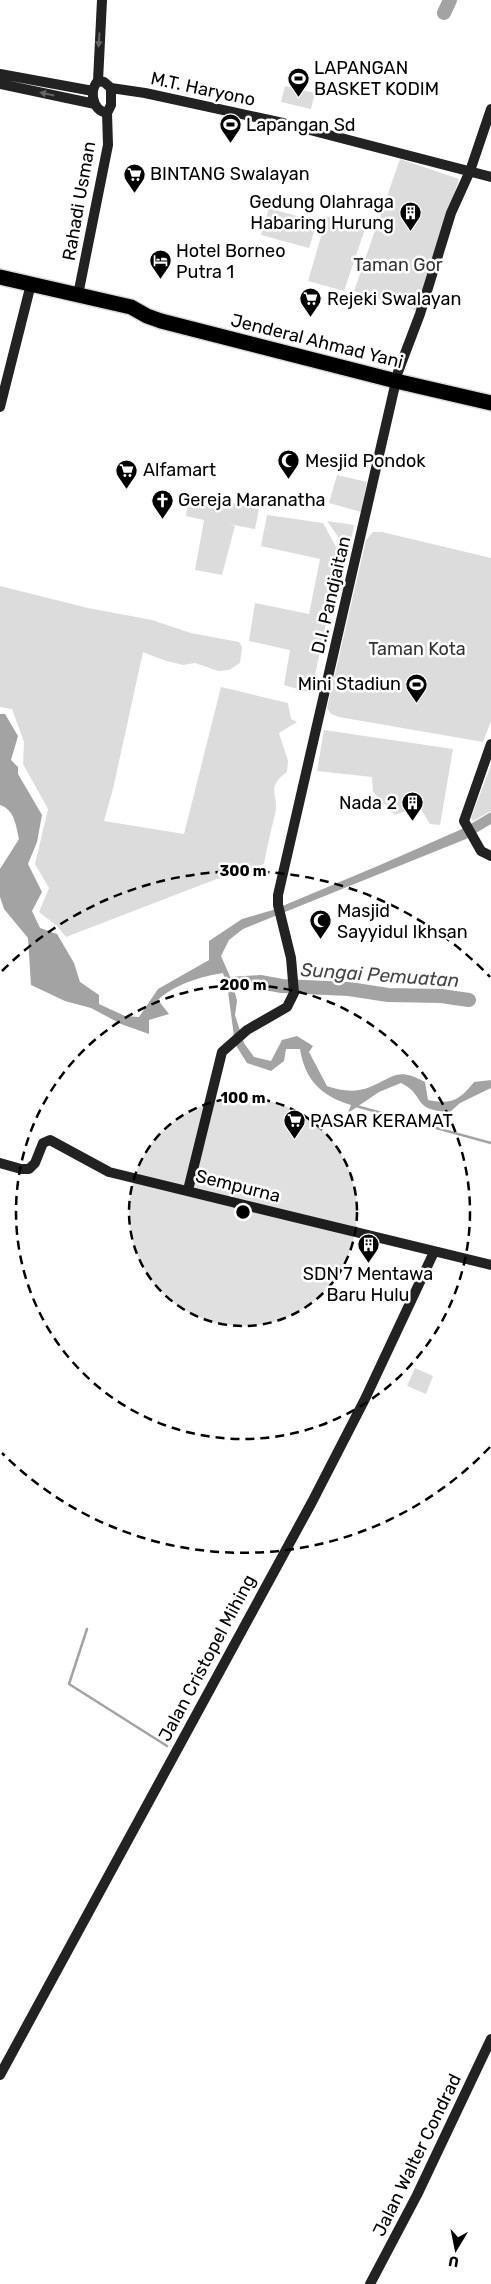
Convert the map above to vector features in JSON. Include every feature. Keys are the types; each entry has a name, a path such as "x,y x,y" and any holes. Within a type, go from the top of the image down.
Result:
{"highway":[{"name":"Jenderal Ahmad Yani","path":"0,277 138,309 150,307 491,403"},
{"name":"Jenderal Ahmad Yani","path":"397,377 491,393"}],"street":[{"path":"102,0 98,81 93,91 95,104 100,111 107,113"},
{"path":"0,74 93,91"},
{"name":"M.T. Haryono","path":"98,81 104,82 111,88 145,93 283,123 491,177"},
{"path":"0,84 95,104"},
{"name":"Rahadi Usman","path":"78,295 108,145 107,113 111,105 111,88"},
{"name":"D.I. Pandjaitan","path":"188,1190 222,1052 247,1030 287,1007 294,993 294,982 278,905 397,377 420,314 449,219 470,171 491,109"},
{"path":"0,407 31,284"},
{"path":"491,744 464,818 473,840 491,856"},
{"name":"Sempurna","path":"0,1163 21,1169 29,1169 35,1163 43,1143 50,1140 101,1169 491,1265"},
{"name":"Jalan Cristopel Mihing","path":"0,2075 312,1502 365,1399 434,1252"},
{"name":"Jalan Walter Condrad","path":"370,2284 417,2195 491,2039"}],"green space":[{"name":"LAPANGAN BASKET KODIM","path":"285,86 315,93 311,109 281,102"},
{"name":"Taman Gor","path":"400,159 459,179 418,311 354,291"},
{"path":"269,208 317,222 309,248 261,235"},
{"path":"327,216 365,229 344,291 308,281"},
{"path":"337,475 367,482 361,512 329,503"},
{"path":"189,494 259,509 255,529 228,524 235,526 222,575 195,570 204,520 186,516"},
{"path":"267,515 323,523 341,556 311,693 284,685 290,650 249,641 255,603 309,614 320,559 261,546"},
{"path":"327,521 354,525 349,552"},
{"name":"Taman Kota","path":"373,532 382,532 491,558 491,721 483,742 339,717 331,714 327,708 366,540"},
{"path":"0,586 88,608 152,620 191,633 239,642 242,647 240,663 229,670 218,671 195,663 183,665 143,652 113,789 104,821 184,834 221,687 288,703 291,719 297,722 279,733 288,761 287,772 274,787 276,807 264,864 214,880 66,937 57,926 39,912 49,888 35,864 48,809 23,764 24,742 12,709 0,707"},
{"path":"324,730 453,749 440,825 430,824 419,806 395,815 373,792 372,777 317,771"},
{"path":"491,765 491,811 473,821 471,818"},
{"path":"415,1368 433,1376 426,1394 407,1386"}],"shaded area":[{"path":"0,714 5,714 18,736 11,760 18,767 18,774 42,815 37,842 28,864 42,892 32,911 40,928 57,934 74,963 80,982 99,995 99,1004 125,1016 139,1017 158,989 209,960 209,941 242,919 273,910 380,865 462,829 491,812 491,824 466,839 243,929 229,940 221,956 232,981 237,1001 235,1015 244,1043 254,1057 271,1061 282,1040 297,1036 313,1046 309,1052 327,1086 333,1088 348,1091 359,1090 402,1074 416,1077 425,1082 428,1100 443,1102 459,1097 474,1082 491,1080 491,1088 460,1103 450,1112 429,1108 420,1102 409,1088 401,1083 379,1092 348,1113 351,1105 323,1092 310,1078 302,1060 300,1049 286,1049 284,1061 271,1071 247,1063 235,1044 228,991 223,973 188,982 164,995 158,1000 169,1014 149,1020 149,1034 121,1024 91,1008 65,1001 31,985 28,938 4,909 0,897 0,869 19,839 12,815 5,807 0,805"}],"waterway":[{"path":"444,13 450,0"},
{"name":"Sungai Pemuatan","path":"230,984 260,982 282,986 349,989 388,995 441,996 469,1000"},
{"path":"356,1106 491,1143"},
{"path":"87,1629 69,1684 167,1746"}],"place":[{"name":"LAPANGAN BASKET KODIM","path":"298,97"},
{"name":"Lapangan Sd","path":"230,144"},
{"name":"BINTANG Swalayan","path":"134,193"},
{"name":"Gedung Olahraga Habaring Hurung","path":"410,231"},
{"name":"Hotel Borneo Putra 1","path":"160,280"},
{"name":"Rejeki Swalayan","path":"311,318"},
{"name":"Mesjid Pondok","path":"289,480"},
{"name":"Alfamart","path":"127,489"},
{"name":"Gereja Maranatha","path":"162,519"},
{"name":"Mini Stadiun","path":"417,703"},
{"name":"Nada 2","path":"413,822"},
{"name":"Masjid Sayyidul Ikhsan","path":"321,940"},
{"name":"PASAR KERAMAT","path":"294,1140"},
{"name":"SDN 7 Mentawa Baru Hulu","path":"368,1263"}]}
